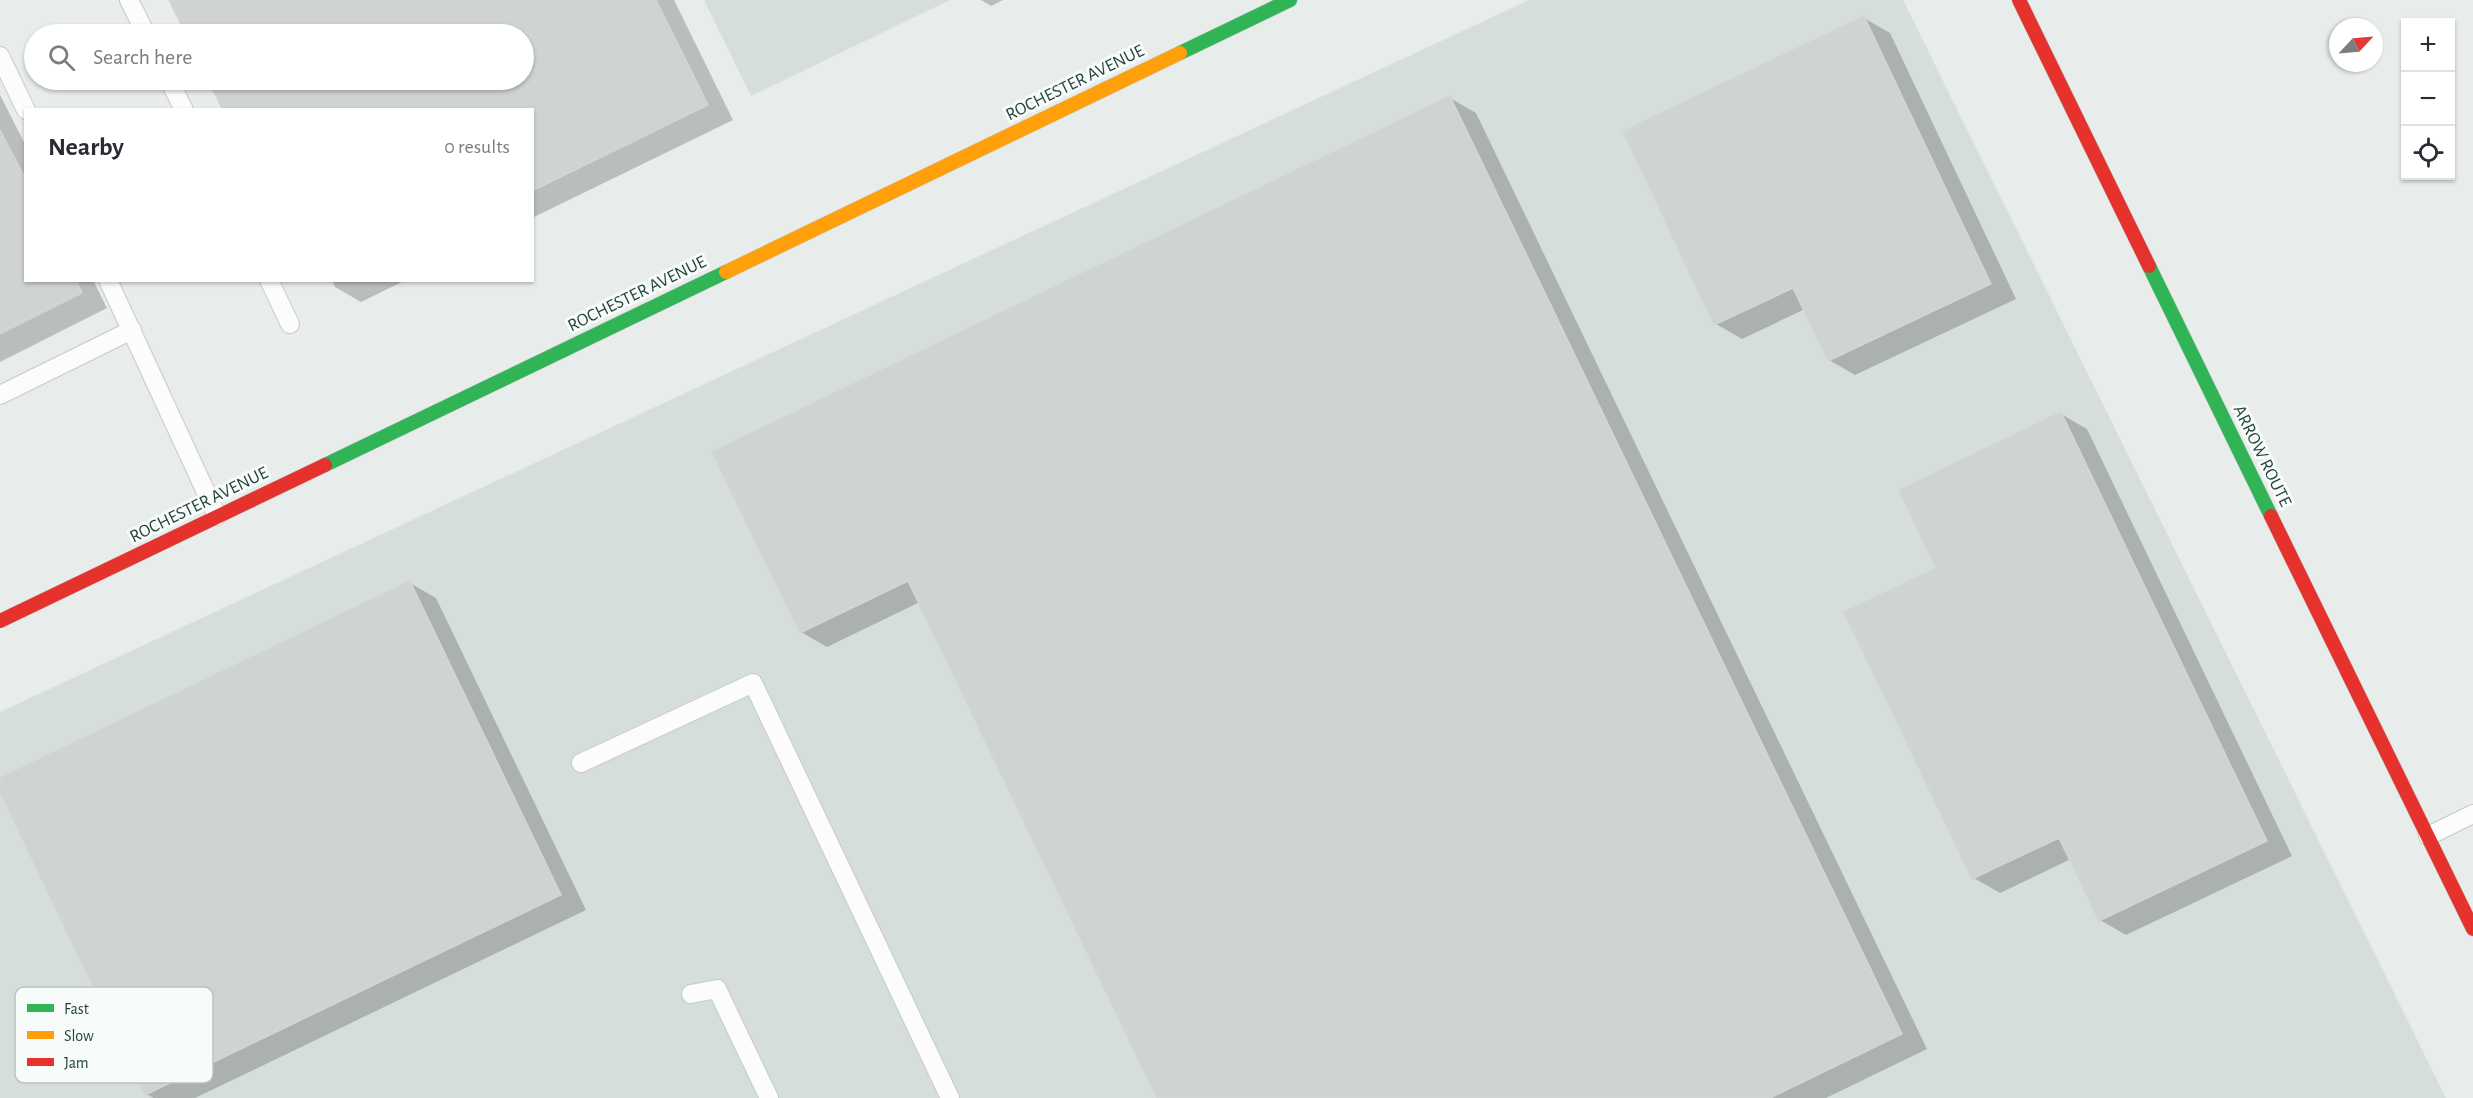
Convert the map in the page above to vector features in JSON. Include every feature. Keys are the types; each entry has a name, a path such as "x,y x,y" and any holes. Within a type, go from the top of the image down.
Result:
{"main road":[{"name":"ROCHESTER AVENUE","path":"0,621 1290,0"},
{"name":"ARROW ROUTE","path":"2019,0 2473,929"}],"lane":[{"path":"129,0 141,24"},
{"path":"0,56 25,108"},
{"path":"174,90 183,108"},
{"path":"109,282 217,516"},
{"path":"269,282 290,324"},
{"path":"0,395 132,330"},
{"path":"581,763 753,682 950,1098"},
{"path":"2428,836 2473,814"},
{"path":"692,994 717,989 769,1098"}],"shaded area":[{"path":"704,0 950,0 751,96"},
{"path":"1529,0 1903,0 2446,1098 0,1098 0,712"}],"building":[{"path":"169,0 656,0 708,105 534,190 534,108 222,108 213,90 534,90 534,24 181,24"},
{"path":"1864,16 1991,284 1828,361 1793,288 1714,325 1623,131"},
{"path":"1450,96 1902,1034 1770,1098 1157,1098 908,581 800,633 712,452"},
{"path":"0,130 24,176 24,282 77,282 82,293 0,334"},
{"path":"2061,412 2267,841 2099,921 2059,838 1972,879 1844,612 1936,568 1899,490"},
{"path":"410,581 561,895 213,1062 213,987 93,987 0,792 0,778"},
{"path":"139,1083 170,1083 145,1095"}],"traffic: fast":[{"path":"1180,53 1290,0"},
{"path":"2149,266 2271,516"},
{"path":"325,465 726,272"}],"traffic: slow":[{"path":"726,272 1180,53"}],"traffic: jam":[{"path":"2019,0 2149,266"},
{"path":"0,621 325,465"},
{"path":"2271,516 2473,929"}]}
